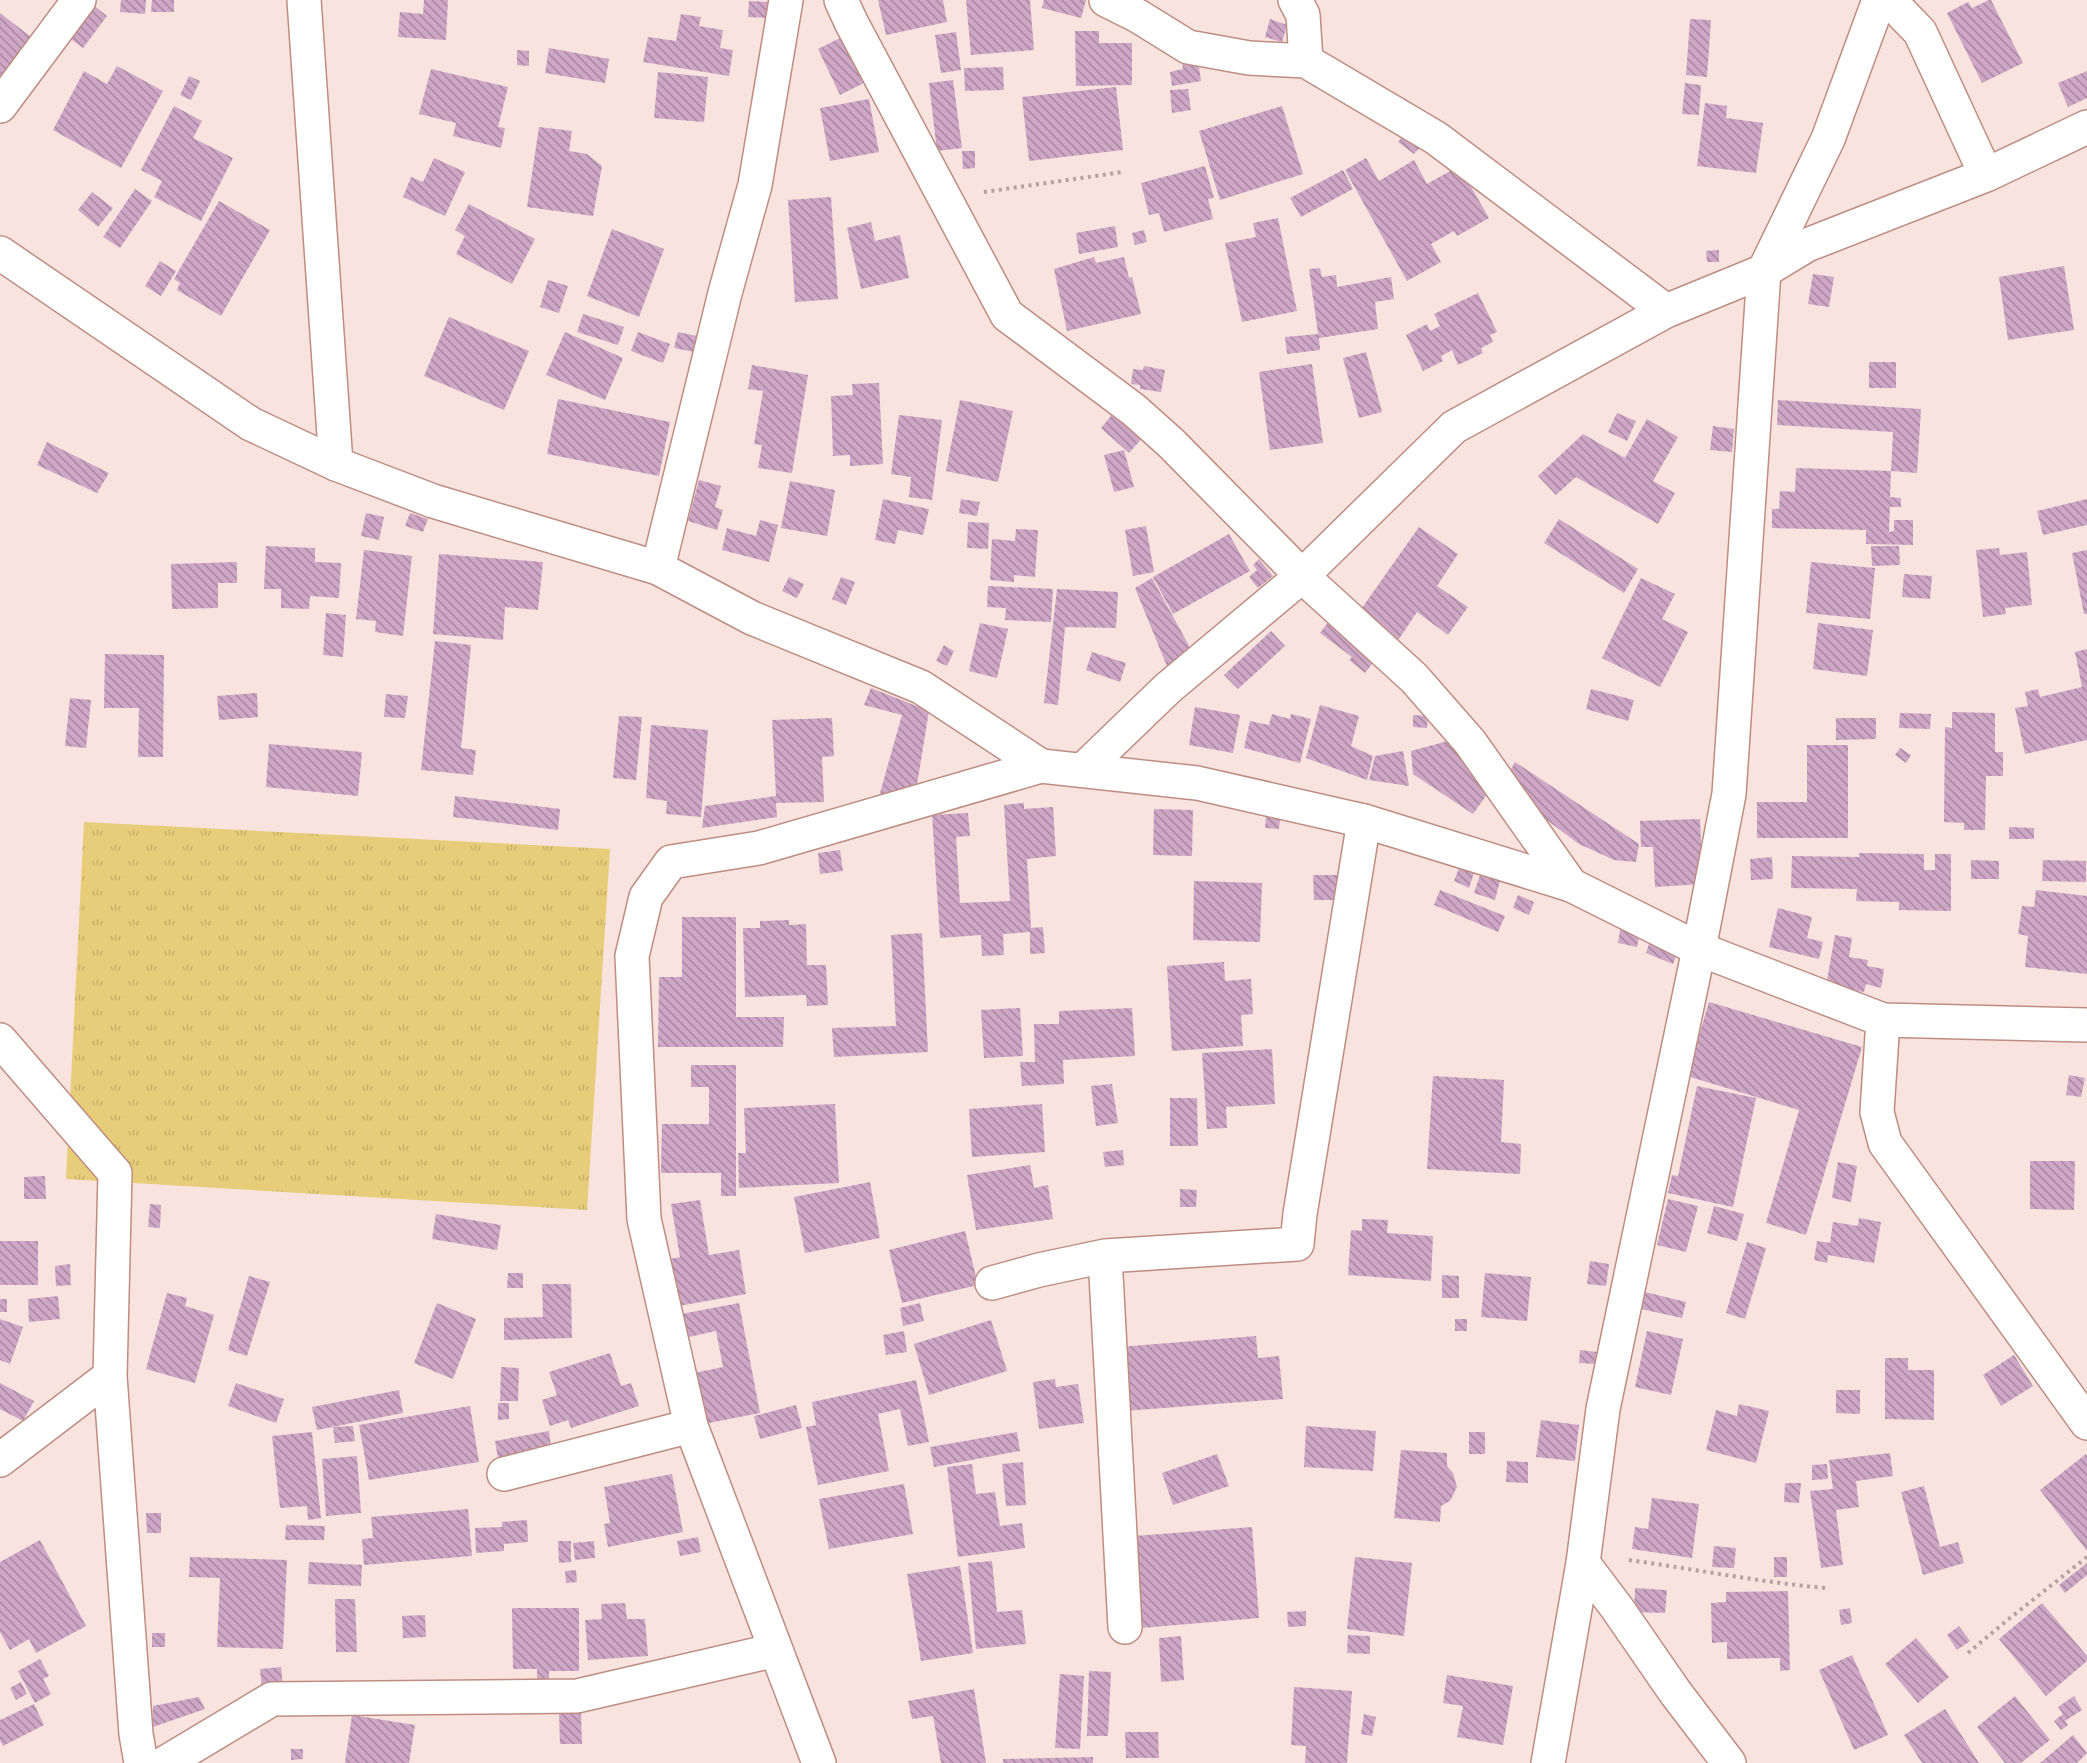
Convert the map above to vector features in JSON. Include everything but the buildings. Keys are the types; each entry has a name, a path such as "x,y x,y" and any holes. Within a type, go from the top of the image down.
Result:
{"street":[{"path":"0,106 79,0"},
{"path":"304,0 336,464"},
{"path":"658,568 755,185 786,0"},
{"path":"841,0 850,22 1007,315 1134,410 1171,443 1302,576 1414,678 1463,734 1571,885"},
{"path":"1106,0 1138,16 1188,47 1249,58 1306,61 1436,138 1666,311"},
{"path":"1295,0 1303,15 1306,61"},
{"path":"1548,1763 1583,1559 1603,1409 1729,795 1764,271 1828,139 1879,0"},
{"path":"1889,0 1920,32 1986,175"},
{"path":"1084,769 1168,688 1302,576 1454,427 1666,311 1764,271 1807,245 1986,175 2087,127"},
{"path":"0,253 251,424 336,464 434,501 658,568 752,618 921,687 1041,766"},
{"path":"819,1763 691,1426 644,1219 632,956 646,897 671,862 759,848 1041,766 1084,769 1197,783 1364,821 1571,885 1699,949 1883,1020 2087,1024"},
{"path":"992,1283 1039,1269 1105,1256 1297,1244 1364,821"},
{"path":"1883,1020 1877,1112 1885,1143 2087,1423"},
{"path":"0,1040 115,1173 110,1376 136,1734 141,1763"},
{"path":"1105,1256 1125,1627"},
{"path":"0,1460 110,1376"},
{"path":"504,1474 691,1426"},
{"path":"1583,1559 1675,1692 1729,1763"},
{"path":"165,1763 272,1699 578,1696 776,1650"}],"path":[{"path":"945,198 1124,172"},
{"path":"1968,1653 2087,1557"},
{"path":"1583,1559 1825,1588"}],"green space":[{"path":"84,822 610,849 587,1210 66,1179"}]}
